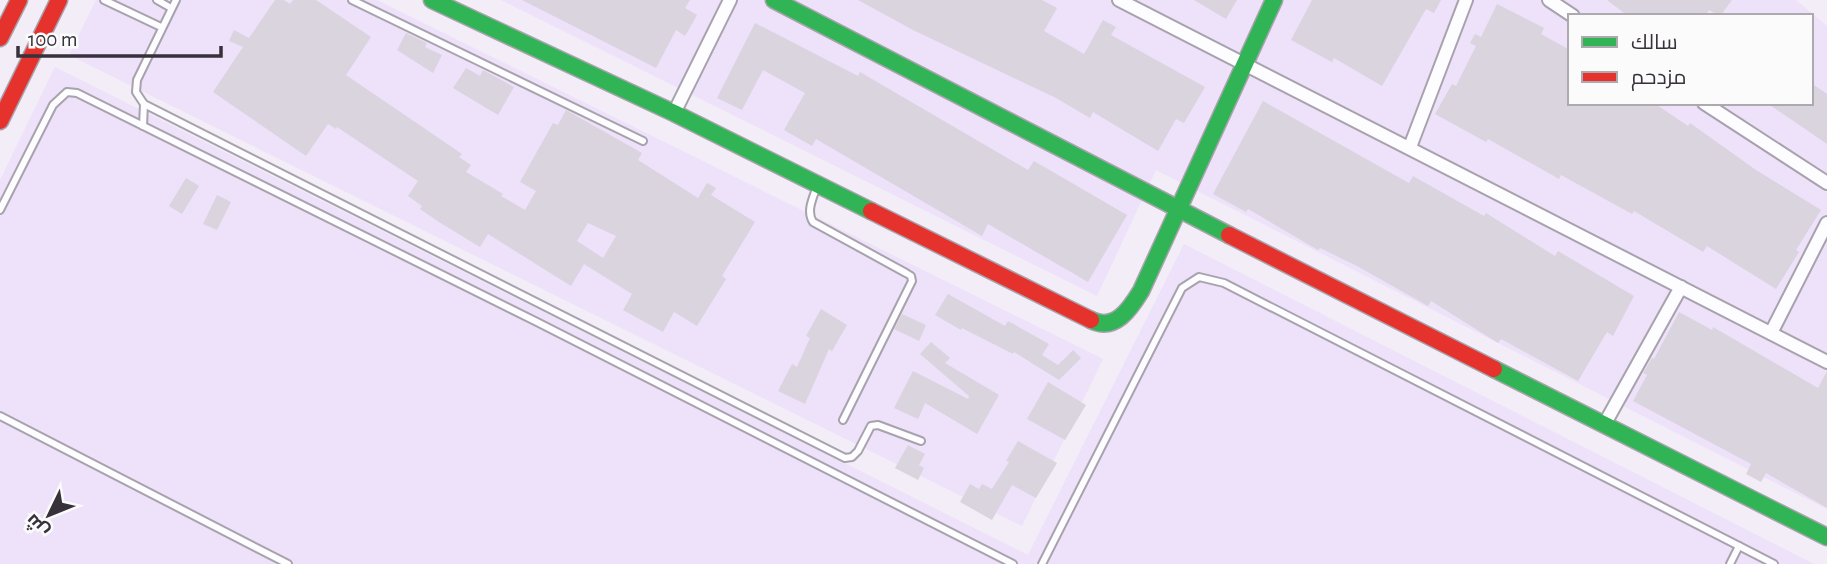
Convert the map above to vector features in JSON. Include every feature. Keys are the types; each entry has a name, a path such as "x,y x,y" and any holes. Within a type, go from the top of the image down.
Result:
{"street":[{"path":"0,38 19,0"},
{"path":"0,121 59,0"},
{"path":"432,0 674,113 1098,324 1110,324 1121,318 1135,302 1179,210 1243,62 1274,0"},
{"path":"674,113 730,0"},
{"path":"774,0 1179,210 1827,537"},
{"path":"1119,0 1827,362"},
{"path":"1410,147 1466,0"},
{"path":"1549,0 1570,14"},
{"path":"1707,105 1827,183"},
{"path":"1771,333 1827,223"},
{"path":"1604,425 1681,287"}],"lane":[{"path":"104,0 161,27"},
{"path":"157,0 171,8"},
{"path":"176,0 137,80 136,92 144,104 845,457 852,457 858,451 871,426 878,425 921,441"},
{"path":"352,0 643,141"},
{"path":"0,210 53,105 67,92 77,93 549,328 1013,564"},
{"path":"143,126 144,104"},
{"path":"818,184 810,204 813,222 911,276 912,281 843,420"},
{"path":"1042,564 1182,288 1199,277 1224,284 1774,564"},
{"path":"0,416 288,564"},
{"path":"1730,564 1739,546"}],"shaded area":[{"path":"96,0 377,0 1103,359 1022,526 69,55"},
{"path":"501,0 1796,0 1813,14 1568,14 1568,105 1813,105 1813,14 1827,26 1827,509 1156,170 1097,296"},
{"path":"55,67 1028,555 1184,244 1814,564 0,564 0,180"}],"building":[{"path":"275,0 284,0 290,4 293,0 316,0 371,37 346,75 462,154 459,157 471,165 466,172 525,210 536,191 520,182 553,123 558,125 566,110 642,153 638,160 698,198 707,183 716,188 711,195 755,222 722,276 726,279 697,326 674,312 663,332 623,310 632,294 584,264 571,286 488,234 480,247 439,222 420,209 422,206 408,196 418,181 337,127 336,129 328,124 306,156 213,92 243,47 229,41 234,30 249,38","holes":["588,223 616,236 603,258 577,241"]},
{"path":"522,0 690,0 685,8 697,15 685,36 676,30 656,68"},
{"path":"858,0 1042,0 1057,8 1044,31 1084,54 1103,20 1116,27 1111,35 1205,87 1184,123 1176,119 1158,151 1093,112 1090,118 1056,98 913,30"},
{"path":"1194,0 1237,0 1226,19"},
{"path":"1312,0 1441,0 1434,13 1426,9 1382,86 1334,58 1332,62 1291,40"},
{"path":"1607,0 1732,0 1722,14 1709,10 1706,14 1625,14"},
{"path":"1497,4 1544,28 1541,34 1568,49 1568,105 1657,105 1688,126 1690,123 1756,170 1821,210 1776,289 1707,246 1703,252 1634,211 1632,214 1561,175 1559,179 1488,139 1486,142 1435,114 1452,84 1456,86 1476,46 1470,43 1475,34 1481,37"},
{"path":"755,23 858,76 860,72 1028,170 1034,161 1127,215 1088,282 988,224 982,236 816,139 812,146 784,130 805,93 763,70 742,110 717,98"},
{"path":"406,33 427,43 425,47 442,55 433,73 397,50"},
{"path":"466,68 480,76 483,70 514,87 498,115 453,88"},
{"path":"1813,84 1827,94 1827,144 1770,105 1813,105"},
{"path":"1263,101 1409,183 1413,176 1484,216 1486,213 1555,256 1558,251 1634,296 1613,336 1607,332 1578,381 1501,339 1498,343 1431,301 1428,306 1357,266 1320,248 1318,250 1248,209 1246,212 1213,194"},
{"path":"186,178 199,186 182,214 169,206"},
{"path":"217,195 231,202 217,230 203,224"},
{"path":"948,294 1005,326 1008,321 1049,344 1042,355 1058,365 1073,350 1081,358 1059,380 1014,352 1013,354 962,328 961,330 935,315"},
{"path":"821,309 847,325 832,351 829,349 805,404 778,391 792,364 797,367 810,338 806,336"},
{"path":"1679,312 1712,330 1713,327 1818,388 1827,371 1827,508 1766,473 1761,482 1746,474 1751,464 1633,401 1647,375 1643,373 1652,358 1654,359"},
{"path":"902,314 926,325 919,341 894,329"},
{"path":"931,342 950,358 945,363 999,395 977,434 925,403 918,419 894,408 913,371 968,399 969,396 920,354"},
{"path":"1048,382 1086,405 1065,440 1027,419"},
{"path":"1018,441 1057,463 1036,498 1012,485 992,520 960,502 970,484 979,489 982,484 992,489"},
{"path":"908,445 925,454 919,465 924,468 918,480 895,468"}],"traffic: fast":[{"path":"432,0 674,113 871,211"},
{"path":"774,0 1229,235"},
{"path":"1091,320 1107,323 1121,317 1141,291 1274,0"},
{"path":"1494,369 1827,537"}],"traffic: jam":[{"path":"0,38 19,0"},
{"path":"0,121 59,0"},
{"path":"871,211 1091,320"},
{"path":"1229,235 1494,369"}]}
